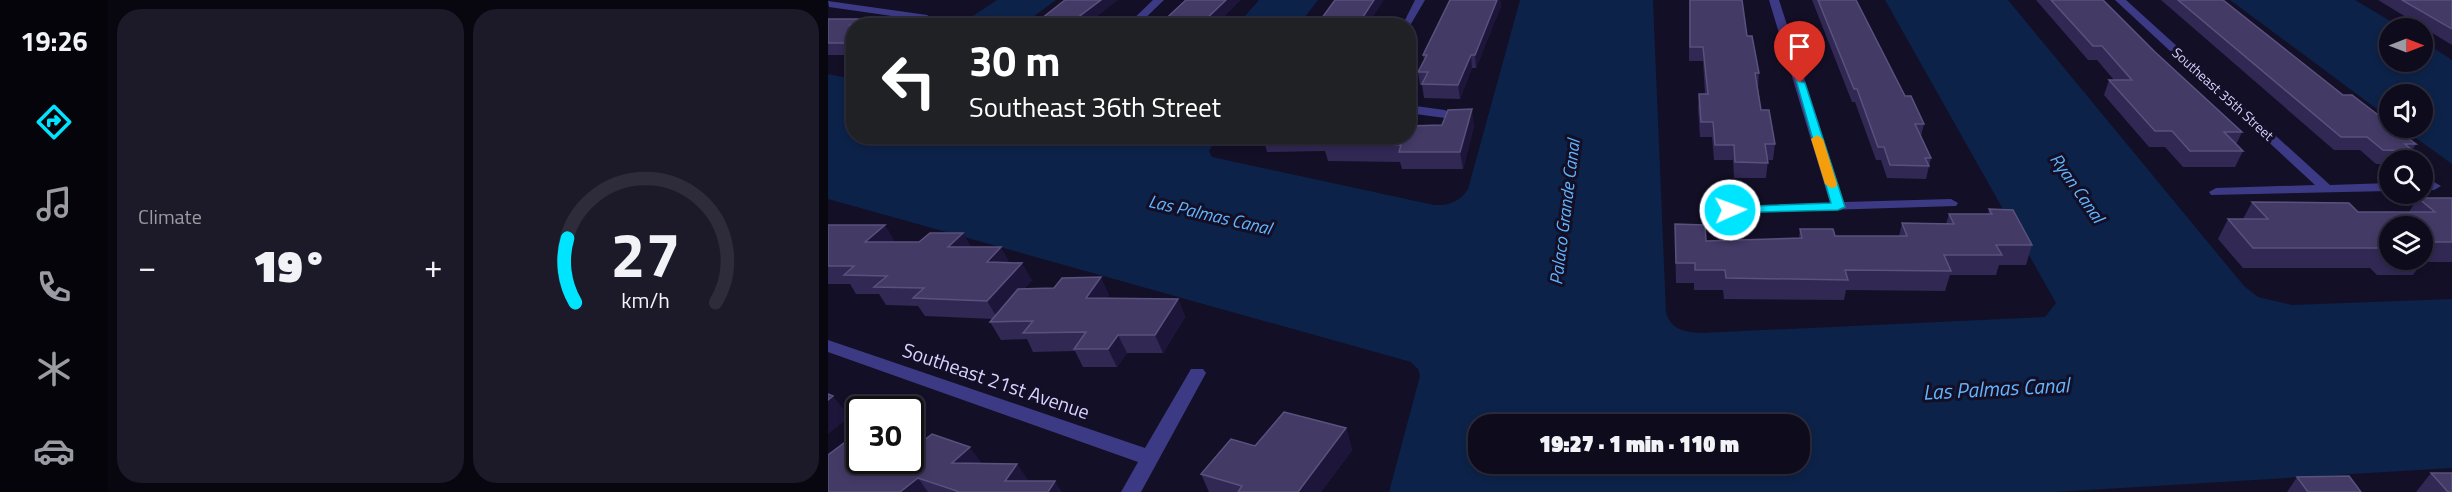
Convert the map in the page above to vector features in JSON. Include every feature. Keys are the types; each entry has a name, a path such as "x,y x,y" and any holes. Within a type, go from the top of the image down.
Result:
{"street":[{"path":"869,9 892,0"},
{"path":"1140,18 1159,0"},
{"path":"1411,18 1420,0"},
{"path":"1774,0 1838,207"},
{"name":"Southeast 35th Street","path":"2120,0 2326,189"},
{"path":"829,4 927,18"},
{"path":"1416,109 1445,114"},
{"path":"2216,192 2379,187"},
{"path":"1730,210 1951,203"},
{"name":"Southeast 21st Avenue","path":"828,346 1150,458"},
{"path":"1131,492 1197,373"}],"water":[{"path":"997,0 1056,0 1032,18 970,18"},
{"path":"1259,0 1318,0 1304,18 1243,18"},
{"path":"1520,0 1653,0 1666,312 1674,326 1688,332 1700,333 2045,317 2056,303 1885,0 2008,0 2244,286 2258,297 2292,305 2452,299 2452,468 2055,492 1389,492 1420,376 1418,369 1411,362 828,199 828,74 846,78 846,144 1214,144 1209,151 1212,157 1434,205 1454,202 1468,189"},
{"path":"2230,0 2355,0 2385,18 2379,18 2379,72 2433,72 2433,48 2452,60 2452,164 2416,138 2433,138 2433,84 2379,84 2379,111"}],"building":[{"path":"1065,0 1101,0 1077,18 1042,18"},
{"path":"1186,0 1226,0 1207,18 1167,18"},
{"path":"1335,0 1374,0 1362,18 1322,18"},
{"path":"1450,0 1497,0 1475,55 1471,55 1458,85 1422,84 1428,72 1418,72 1427,55 1423,55"},
{"path":"1690,0 1742,0 1747,36 1752,36 1759,73 1755,73 1761,110 1769,110 1775,144 1765,144 1768,163 1735,162 1734,145 1715,145 1713,122 1701,122 1699,94 1708,94 1703,47 1690,47"},
{"path":"1818,0 1856,0 1905,96 1911,96 1924,124 1915,124 1931,158 1925,158 1929,166 1890,165 1884,147 1878,147 1857,89 1854,89"},
{"path":"2051,0 2103,0 2155,52 2242,132 2224,132 2243,151 2190,151 2172,131 2155,131 2109,80 2132,80 2102,46 2093,46"},
{"path":"2178,0 2223,0 2343,95 2352,95 2379,116 2379,138 2408,138 2416,144 2405,144 2412,150 2383,150 2367,137 2341,137"},
{"path":"2402,0 2452,0 2452,29"},
{"path":"828,19 846,19 846,43 828,43"},
{"path":"1472,109 1460,152 1399,152 1401,145 1324,144 1416,144 1416,126 1442,125 1448,110"},
{"path":"2433,198 2452,198 2452,242 2433,242 2433,216 2379,216 2379,248 2253,248 2228,219 2268,219 2252,202 2349,203 2358,212 2435,212 2425,204 2433,204"},
{"path":"1989,209 2013,210 2032,245 1996,245 2002,255 1944,255 1951,271 1845,270 1848,280 1726,278 1725,270 1695,270 1695,263 1676,263 1675,224 1705,225 1706,241 1802,238 1800,229 1833,229 1835,236 1907,236 1902,223 1954,224 1949,214 1992,214"},
{"path":"828,225 885,225 865,242 919,242 930,233 963,233 948,247 1001,247 987,262 1022,263 987,301 913,298 924,288 874,287 887,276 844,275 854,266 828,266"},
{"path":"1101,277 1086,298 1178,299 1155,335 1118,335 1108,349 1074,349 1086,332 1023,333 1033,321 990,322 1018,289 1054,288 1062,278"},
{"path":"1284,412 1346,428 1298,492 1238,492 1242,486 1201,474 1231,439 1255,446"},
{"path":"932,434 970,447 952,463 1017,464 1005,481 1055,481 1048,492 957,492 918,478 900,492 828,492 828,455 846,442 846,474 924,474 924,440"},
{"path":"2431,473 2452,473 2452,492 2448,492"},
{"path":"2349,476 2361,492 2308,492 2297,477"}],"slow traffic":[{"path":"1817,139 1831,184"}],"route":[{"path":"1730,210 1838,207 1800,83"}],"water label":[{"name":"Ryan Canal","path":"2077,188"},
{"name":"Palaco Grande Canal","path":"1565,212"},
{"name":"Las Palmas Canal","path":"1210,215"},
{"name":"Las Palmas Canal","path":"1996,389"}]}
